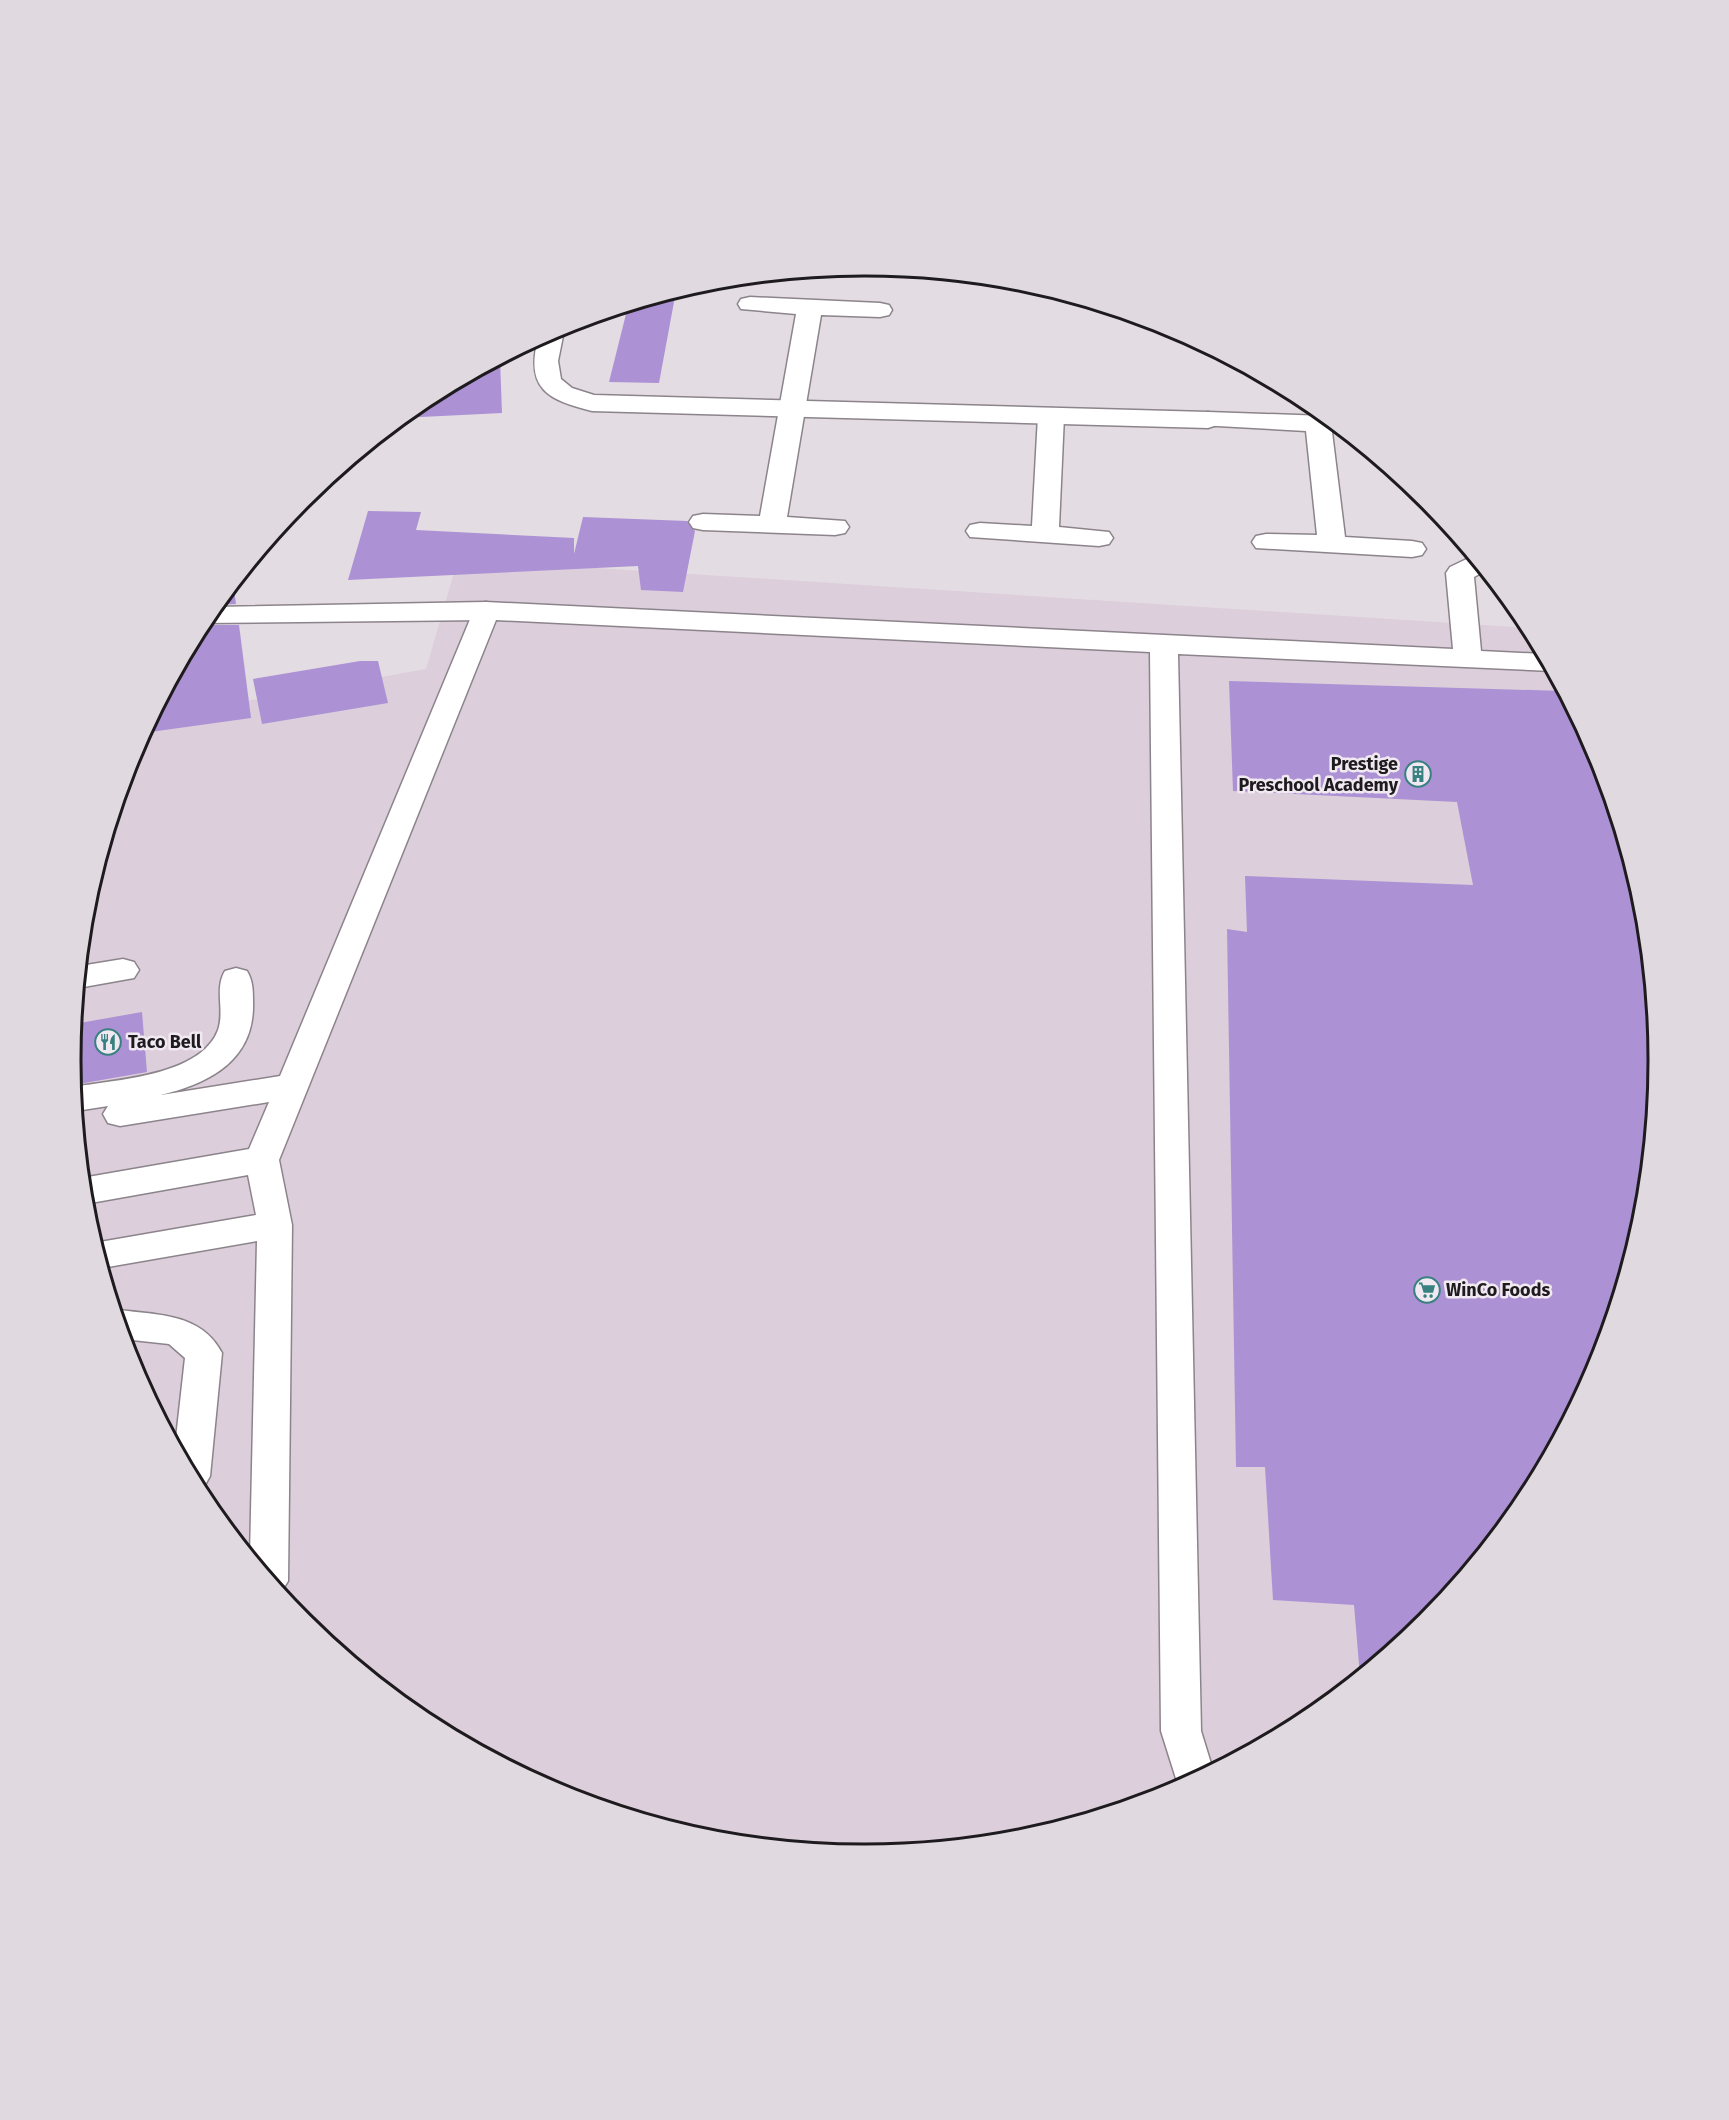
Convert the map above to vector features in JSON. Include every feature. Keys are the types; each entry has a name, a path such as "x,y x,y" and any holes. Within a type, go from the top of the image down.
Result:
{"street":[{"path":"750,304 880,310"},
{"path":"772,525 810,306"},
{"path":"549,343 544,360 548,381 564,396 592,403 1321,424"},
{"path":"1045,535 1051,416"},
{"path":"1327,428 1332,544"},
{"path":"703,522 835,527"},
{"path":"980,531 1099,538"},
{"path":"1266,542 1412,549"},
{"path":"1468,659 1460,573 1473,566"},
{"path":"220,616 486,611 1164,646 1540,663"},
{"path":"269,1570 275,1225 262,1160 486,611"},
{"path":"1164,646 1181,1731 1193,1771"},
{"path":"86,976 123,970"},
{"path":"82,1098 154,1086 196,1073 222,1050 235,1030 236,979"},
{"path":"84,1120 292,1086"},
{"path":"92,1189 262,1160"},
{"path":"106,1254 275,1225"},
{"path":"128,1325 178,1332 204,1353 192,1462"}],"shaded area":[{"path":"458,559 1517,627 1567,713 1606,808 1621,857 1633,907 1641,958 1648,1060 1646,1111 1633,1213 1606,1312 1588,1360 1543,1452 1516,1495 1454,1577 1419,1614 1341,1682 1256,1739 1211,1763 1116,1802 1067,1817 967,1837 916,1842 864,1844 762,1837 662,1817 613,1802 518,1763 473,1739 388,1682 348,1649 275,1577 243,1537 186,1452 141,1360 108,1263 96,1213 83,1111 81,1060 83,1009 96,907 108,857 123,808 161,716 426,669"}],"building":[{"path":"674,300 659,383 609,382 626,314"},
{"path":"500,366 502,413 417,417 473,381"},
{"path":"368,511 421,512 416,530 574,538 574,554 583,517 687,521 695,531 683,592 641,590 638,566 348,580"},
{"path":"235,595 236,604 228,604"},
{"path":"213,625 239,625 251,718 154,732 186,668"},
{"path":"360,661 378,661 388,703 262,724 253,679"},
{"name":"WinCo Foods","path":"1229,681 1555,691 1588,760 1606,808 1633,907 1641,958 1648,1060 1641,1162 1633,1213 1621,1263 1588,1360 1543,1452 1486,1537 1454,1577 1419,1614 1359,1667 1354,1605 1273,1600 1265,1467 1236,1467 1227,929 1247,932 1245,876 1473,885 1457,802 1233,791"},
{"name":"Taco Bell","path":"142,1012 147,1072 82,1083 82,1023"}],"place":[{"name":"Prestige Preschool Academy","path":"1418,774"},
{"name":"Taco Bell","path":"108,1042"},
{"name":"WinCo Foods","path":"1427,1290"}]}
